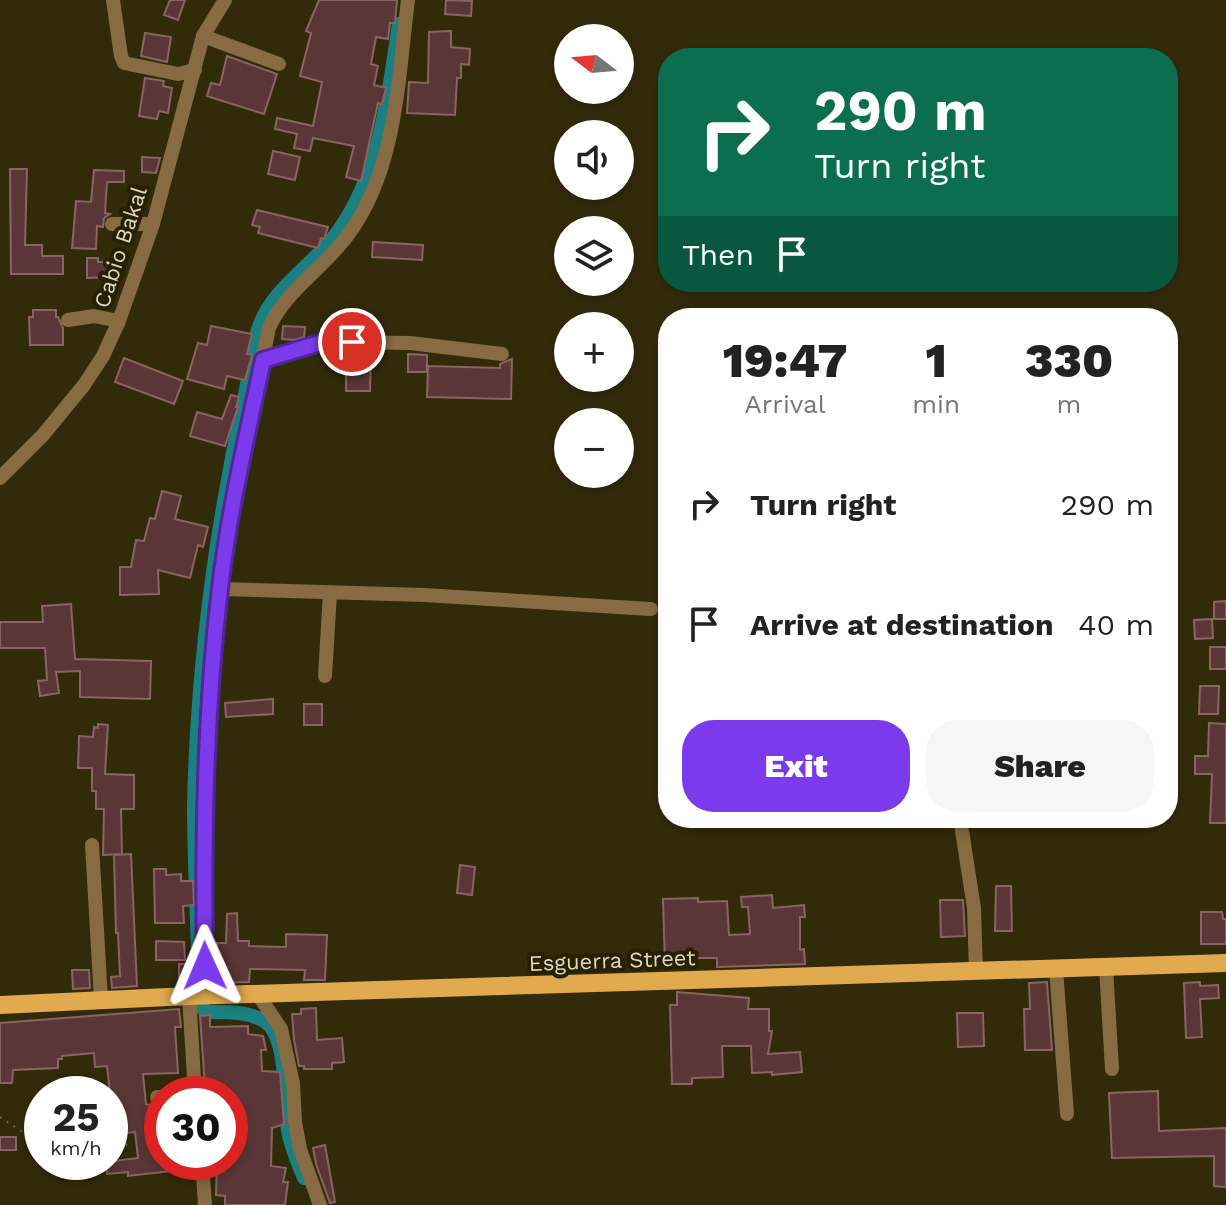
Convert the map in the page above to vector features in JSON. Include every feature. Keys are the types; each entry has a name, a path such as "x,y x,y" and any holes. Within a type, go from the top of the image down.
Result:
{"main road":[{"name":"Esguerra Street","path":"0,1005 1226,963"}],"street":[{"path":"113,0 124,63 178,74 195,70"},
{"name":"Cabio Bakal","path":"0,478 43,435 84,385 103,356 119,321 153,224 203,36 225,0"},
{"path":"194,1076 204,808 220,589 232,508 274,318 284,303 346,237 361,216 375,184 394,114 408,0"},
{"path":"203,36 279,64"},
{"path":"112,224 153,224"},
{"path":"68,320 94,316 119,321"},
{"path":"263,360 323,342 410,343 502,354"},
{"path":"220,589 424,595 651,609"},
{"path":"325,676 330,593"},
{"path":"962,828 974,908 976,972"},
{"path":"92,845 101,1000"},
{"path":"1106,967 1112,1069"},
{"path":"1056,969 1067,1114"},
{"path":"259,996 281,1029 293,1083 300,1149 320,1205"},
{"path":"203,1180 205,1205"}],"path":[{"path":"0,1117 24,1131"},
{"path":"128,1145 133,1146"}],"building":[{"path":"170,0 185,0 178,20 164,15"},
{"path":"319,0 397,0 395,23 390,23 388,39 376,37 371,64 378,66 374,85 386,88 382,104 378,103 361,181 346,177 354,146 313,138 310,151 294,148 297,134 275,129 277,118 313,126 322,82 300,76 311,33 306,31"},
{"path":"446,0 472,1 471,16 445,14"},
{"path":"451,31 451,47 470,49 469,65 461,64 461,78 457,78 455,115 407,113 409,82 428,83 429,32"},
{"path":"145,33 171,37 167,62 141,56"},
{"path":"227,56 277,74 264,114 207,96 211,83 220,85"},
{"path":"145,78 164,81 163,86 172,88 168,113 159,111 157,119 139,116"},
{"path":"273,151 300,157 295,180 268,174"},
{"path":"142,157 160,158 156,173 142,172"},
{"path":"10,169 27,169 25,245 42,245 42,256 63,256 63,274 11,274"},
{"path":"94,170 124,171 124,182 107,182 105,213 110,214 104,218 103,227 97,226 96,249 72,248 76,201 91,202"},
{"path":"257,210 328,227 324,239 321,238 318,248 258,233 260,227 252,225"},
{"path":"373,242 423,245 422,260 372,257"},
{"path":"87,258 114,262 114,277 87,278"},
{"path":"33,310 56,310 56,317 63,328 63,345 30,345 29,317 33,317"},
{"path":"211,326 252,334 247,354 252,355 245,380 227,376 224,389 187,379 198,343 207,345"},
{"path":"283,326 305,327 304,337 282,339"},
{"path":"346,352 371,353 370,391 346,391"},
{"path":"408,354 427,355 427,372 408,372"},
{"path":"124,358 183,381 174,404 115,382"},
{"path":"512,359 511,399 427,397 428,366 500,368 500,364"},
{"path":"231,395 239,397 238,407 225,446 190,436 197,412 222,419"},
{"path":"162,491 181,496 175,519 208,527 203,547 198,545 190,578 158,570 159,594 120,595 120,567 131,567 136,540 144,541 150,518 155,519"},
{"path":"1226,601 1226,619 1214,619 1214,602"},
{"path":"71,604 75,659 151,661 150,699 80,697 80,671 56,672 59,693 40,696 38,681 47,680 45,648 0,648 0,622 43,622 42,606"},
{"path":"1212,619 1213,638 1195,639 1194,620"},
{"path":"1210,647 1226,647 1226,669 1210,669"},
{"path":"1200,686 1219,686 1218,714 1199,714"},
{"path":"273,699 273,714 226,717 225,703"},
{"path":"304,704 322,704 322,725 304,725"},
{"path":"1209,723 1226,724 1226,823 1210,823 1212,774 1195,774 1195,756 1208,756"},
{"path":"98,724 108,725 105,774 134,775 134,809 121,809 122,854 103,855 104,809 96,809 92,768 78,768 79,736 93,737 94,727 98,728"},
{"path":"131,854 137,986 112,988 111,977 120,976 114,855"},
{"path":"460,865 475,867 472,895 457,893"},
{"path":"154,869 166,869 166,875 181,874 181,881 193,881 194,905 183,906 184,923 155,923"},
{"path":"996,886 1011,886 1012,931 995,931"},
{"path":"772,895 773,908 804,905 805,917 800,917 800,950 804,949 805,964 717,967 717,958 685,958 685,965 665,965 663,899 727,901 729,935 750,934 748,907 742,907 741,897"},
{"path":"940,900 963,900 965,936 941,937"},
{"path":"1201,912 1222,912 1223,919 1226,919 1226,944 1201,944"},
{"path":"237,913 238,941 249,941 249,946 286,947 286,934 327,935 325,980 304,980 305,970 250,969 249,982 217,983 217,943 226,943 227,914"},
{"path":"156,941 184,942 185,960 156,960"},
{"path":"179,964 190,964 191,982 179,983"},
{"path":"72,970 89,970 90,988 73,989"},
{"path":"1047,982 1052,1050 1025,1050 1024,1009 1030,1009 1029,983"},
{"path":"1200,982 1200,986 1218,985 1219,998 1200,999 1202,1037 1186,1038 1184,983"},
{"path":"677,992 749,998 748,1009 769,1009 769,1031 772,1031 768,1054 800,1052 802,1072 752,1073 751,1046 722,1046 723,1077 692,1078 692,1084 672,1084 670,1005 677,1005"},
{"path":"316,1008 317,1040 342,1038 344,1062 332,1063 332,1069 304,1069 304,1066 299,1066 292,1014 301,1014 301,1009"},
{"path":"179,1009 181,1027 175,1027 178,1073 143,1074 144,1174 128,1176 128,1159 138,1158 135,1132 128,1133 128,1076 108,1076 107,1066 95,1067 94,1053 62,1056 58,1059 58,1068 13,1070 12,1083 0,1083 0,1023"},
{"path":"957,1013 983,1013 984,1046 958,1047"},
{"path":"210,1015 210,1027 248,1026 248,1034 263,1036 266,1050 261,1050 262,1071 280,1072 284,1124 272,1128 271,1166 286,1168 283,1182 288,1182 285,1205 225,1205 225,1196 216,1195 216,1180 248,1180 248,1076 204,1076 200,1016"},
{"path":"1158,1091 1159,1131 1226,1128 1226,1187 1214,1186 1214,1156 1112,1158 1109,1093"},
{"path":"0,1137 16,1137 16,1150 0,1150"},
{"path":"325,1145 335,1202 330,1203 313,1148"}],"waterway":[{"path":"198,957 194,806 203,652 224,499 253,349 271,303 329,243 365,182 381,131 399,24"},
{"path":"201,1007 207,1012 254,1016 274,1031 282,1058 288,1131 304,1178"}],"route":[{"path":"205,966 204,808 220,589 232,508 263,360 323,342 352,342"}]}
